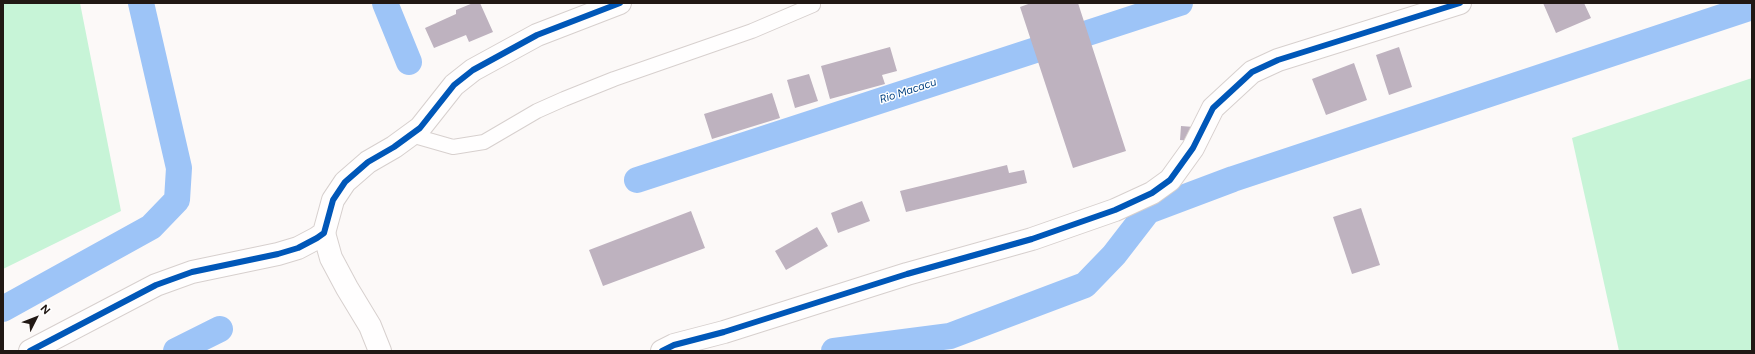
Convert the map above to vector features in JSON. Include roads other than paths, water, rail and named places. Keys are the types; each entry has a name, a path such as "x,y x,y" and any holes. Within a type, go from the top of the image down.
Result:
{"street":[{"path":"380,351 370,326 331,258 324,232 333,200 345,182 368,162 420,128 454,85 473,70 537,35 620,3"},
{"path":"662,351 674,345 724,332 900,276 1032,239 1115,210 1152,193 1170,180 1194,148 1213,108 1252,72 1278,60 1460,3"},
{"path":"30,351 156,285 192,272 278,254 298,248 324,232"}],"lane":[{"path":"411,135 453,147 467,146 484,142 537,111 564,99 614,79 752,31 813,5"}],"waterway":[{"path":"3,309 151,227 177,200 179,168 141,3"},
{"path":"385,3 409,62"},
{"name":"Rio Macacu","path":"637,180 1180,3"},
{"path":"834,351 950,336 1085,285 1114,255 1148,211 1233,179 1752,7"},
{"path":"176,351 220,329"}]}
